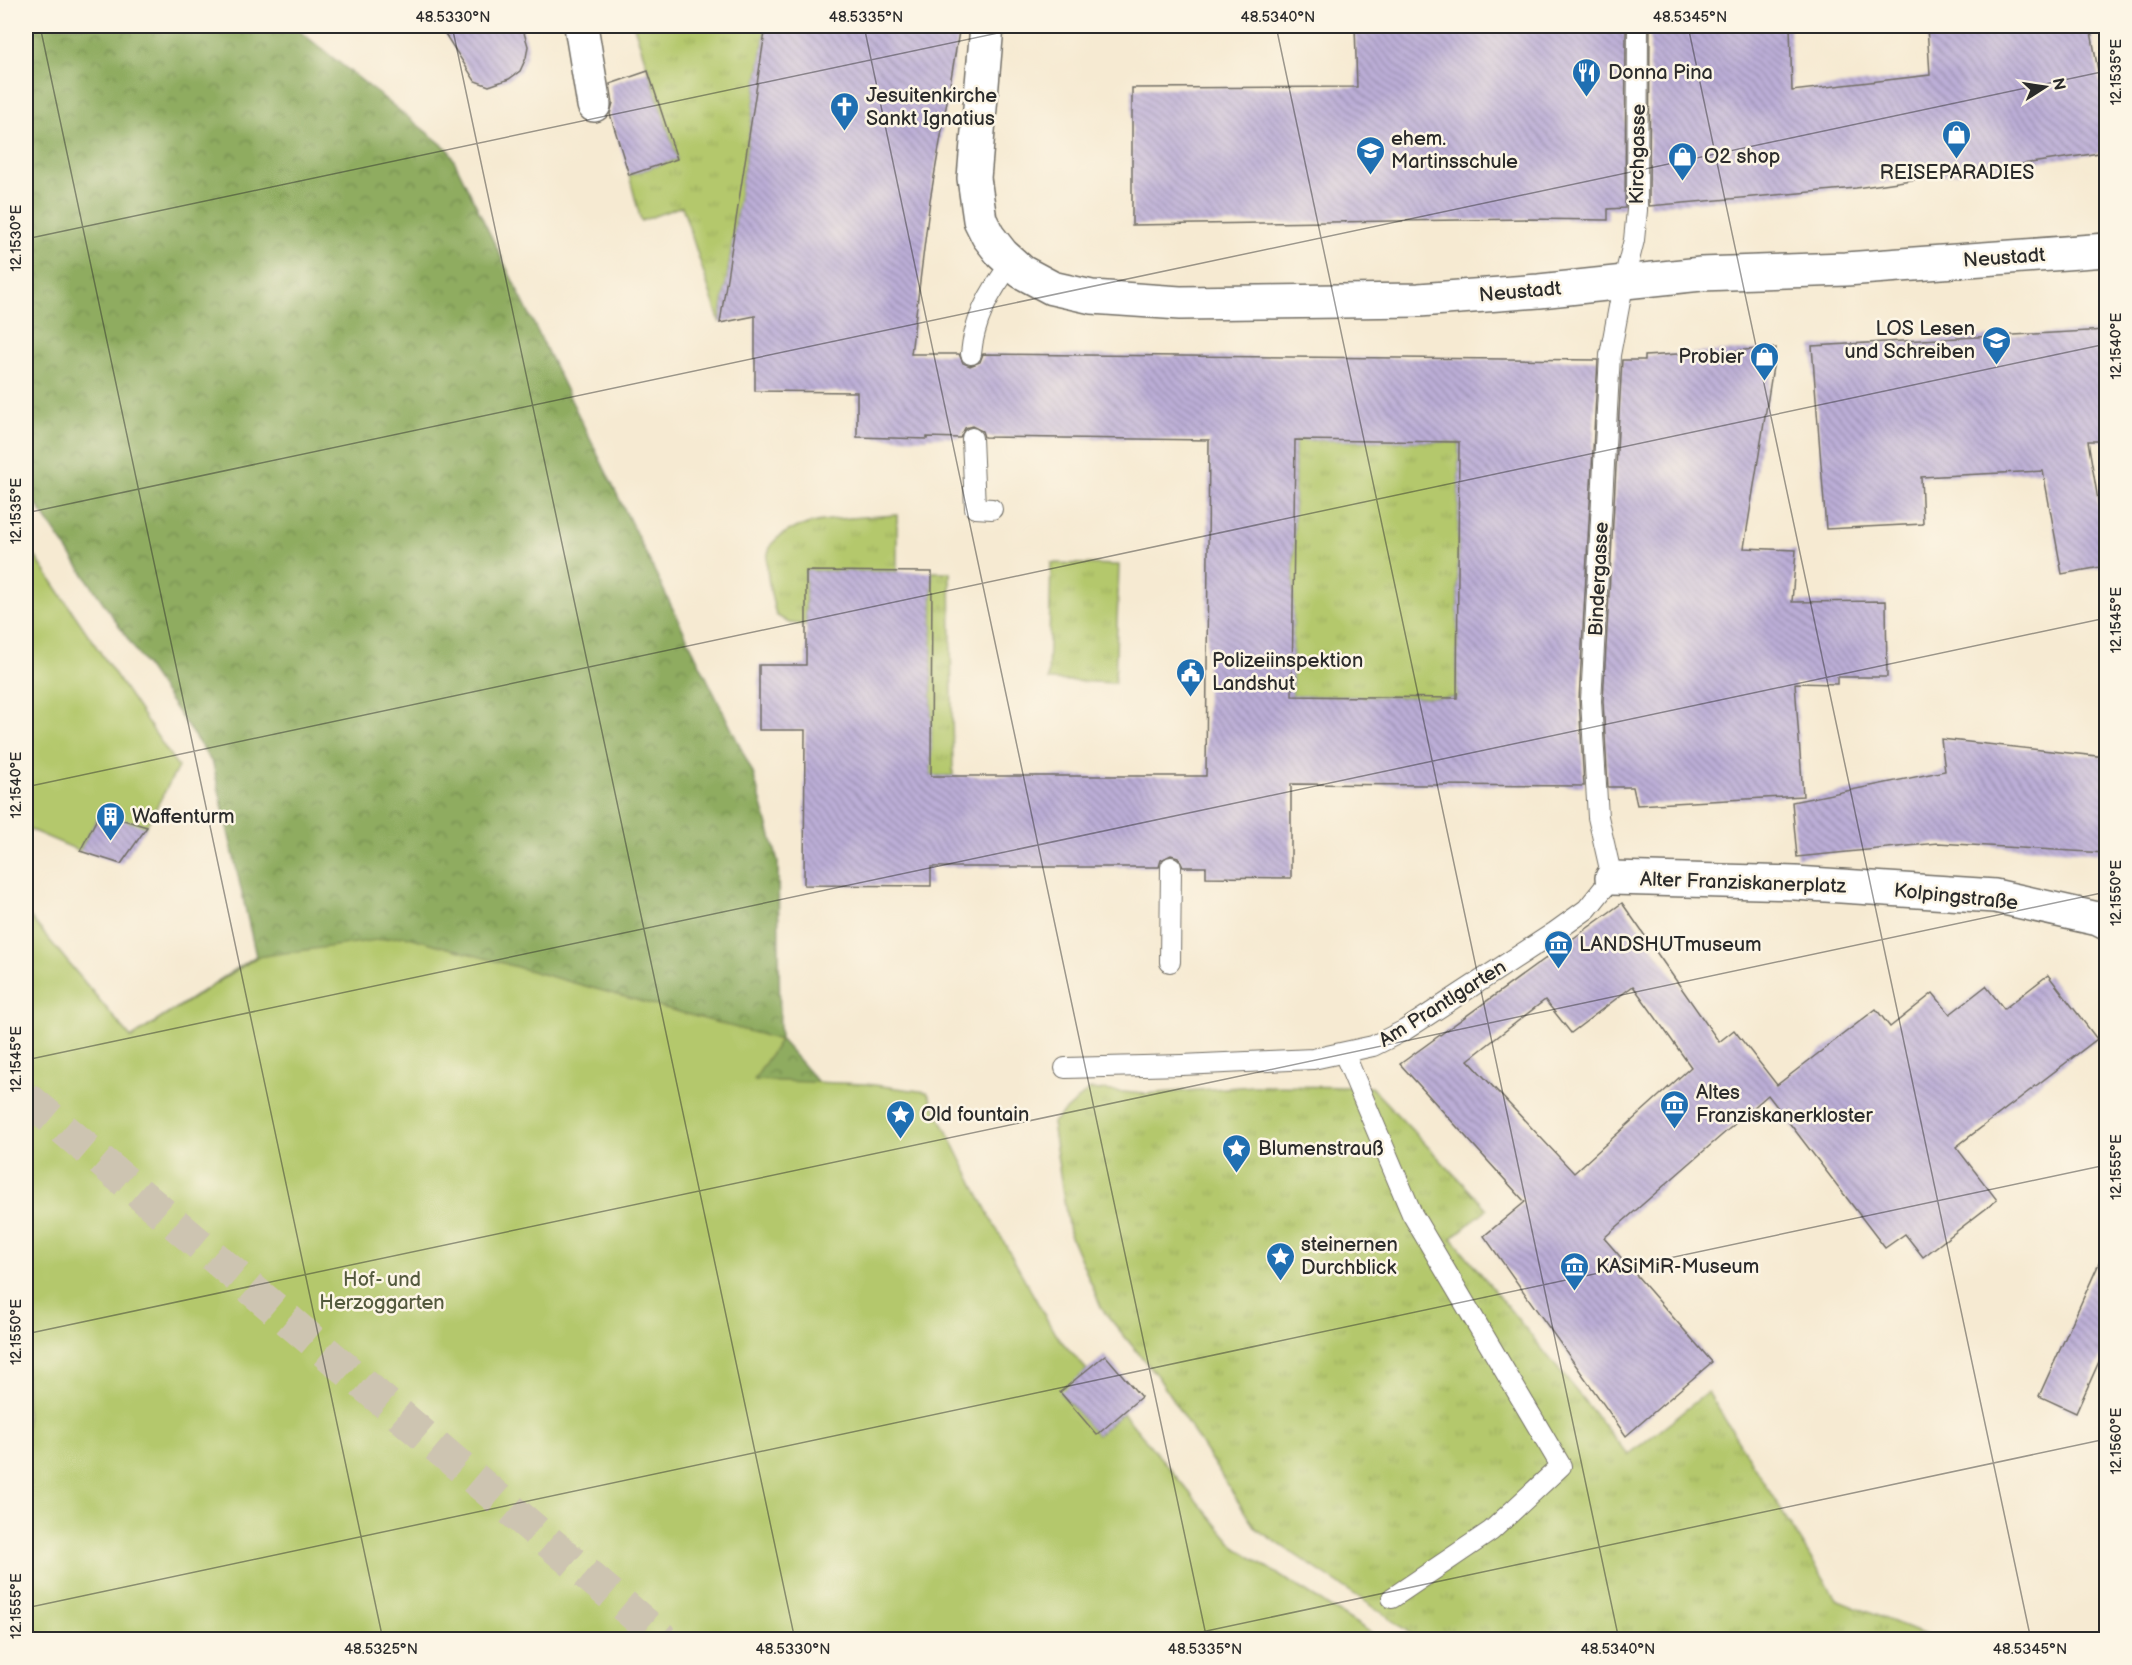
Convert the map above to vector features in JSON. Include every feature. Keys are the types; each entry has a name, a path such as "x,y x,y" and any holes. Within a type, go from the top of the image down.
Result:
{"street":[{"path":"581,26 594,105"},
{"name":"Neustadt","path":"987,26 974,178 980,220 988,236 1022,272 1052,288 1092,297 1180,303 1419,300 1539,291 1624,280 1701,274 1846,269 2106,250"},
{"name":"Alter Franziskanerplatz","path":"1611,878 1796,883 1874,888"},
{"name":"Kolpingstraße","path":"1874,888 1995,896 2098,919 2106,923"}],"lane":[{"name":"Kirchgasse","path":"1624,280 1634,240 1637,210 1638,26"},
{"path":"971,354 973,332 983,309 996,282 1012,263"},
{"name":"Bindergasse","path":"1611,878 1598,817 1591,701 1610,355 1624,280"},
{"path":"972,438 975,508 992,509"},
{"path":"1170,962 1171,867"},
{"name":"Am Prantlgarten","path":"1065,1068 1313,1059 1373,1046 1405,1030 1587,909 1611,878"},
{"path":"1344,1053 1413,1214 1561,1466 1491,1531 1392,1598"}],"green space":[{"path":"26,26 293,26 449,150 753,773 778,861 780,1039 861,1131 1051,1435 1181,1483 1236,1548 1381,1639 26,1639 26,912 131,1038 256,956 213,764 26,489"},
{"path":"634,26 766,26 720,323 682,206 641,221 629,175 677,159"},
{"path":"1295,440 1459,442 1457,698 1292,696"},
{"path":"897,515 897,572 806,571 806,625 789,623 776,615 769,582 767,556 777,539 790,530 807,524 846,518"},
{"path":"26,543 178,767 143,832 100,814 80,851 26,828"},
{"path":"1051,563 1119,565 1115,683 1048,680"},
{"path":"932,572 950,572 953,776 931,776"},
{"name":"Hof- und Herzoggarten","path":"26,912 131,1038 257,957 405,936 780,1040 754,1080 866,1084 927,1092 990,1217 1055,1334 1087,1370 1061,1393 1097,1435 1123,1413 1236,1548 1381,1639 26,1639"},
{"path":"1253,1086 1371,1087 1487,1209 1452,1238 1628,1455 1708,1392 1836,1599 1935,1639 1417,1639 1390,1618 1255,1528 1158,1377 1102,1309 1069,1232 1052,1123 1090,1089 1145,1094"}],"building":[{"path":"440,26 522,26 528,46 520,71 509,79 489,86 475,81"},
{"path":"766,26 960,26 930,200 911,354 959,354 963,363 970,366 980,362 983,354 1598,360 1579,700 1584,786 1291,784 1291,878 1206,877 1206,867 1183,867 1178,857 1171,855 1161,860 1159,867 931,867 931,886 804,885 805,730 759,730 759,665 806,665 806,571 932,572 931,776 1206,776 1209,440 984,437 982,431 972,426 965,428 960,438 857,437 857,392 755,391 755,316 720,323","holes":["1295,440 1459,442 1457,698 1292,696"]},
{"name":"ehem. Martinsschule","path":"1355,26 1626,26 1625,208 1608,209 1608,220 1526,219 1132,225 1132,88 1357,87"},
{"path":"1650,26 1790,26 1792,91 1930,75 1927,26 2090,26 2106,115 2106,152 1856,188 1649,206"},
{"path":"648,71 677,159 629,175 610,114 613,103 610,84"},
{"path":"2106,330 2106,441 2088,441 2106,547 2106,566 2062,574 2043,471 1921,477 1923,524 1826,529 1812,346"},
{"path":"1776,348 1744,548 1796,550 1792,602 1886,601 1887,677 1837,677 1837,684 1795,683 1803,796 1637,805 1633,787 1608,787 1603,701 1622,360 1645,360 1645,356"},
{"path":"1941,739 2106,757 2106,853 1938,843 1797,857 1792,802 1945,771"},
{"name":"Waffenturm","path":"100,813 147,827 121,864 80,851"},
{"path":"1622,903 1719,1042 1734,1030 1777,1085 1876,1009 1890,1027 1933,993 1950,1014 1986,986 2004,1009 2048,975 2097,1039 1956,1147 1997,1200 1923,1257 1905,1234 1885,1248 1768,1095 1604,1238 1712,1362 1626,1436 1484,1236 1525,1202 1400,1064","holes":["1633,986 1691,1067 1574,1173 1468,1060 1545,1000 1571,1033"]},
{"path":"2106,1248 2106,1346 2076,1413 2039,1396"},
{"path":"1105,1355 1141,1397 1097,1435 1060,1392"}],"tunnel":[{"path":"26,1097 664,1640"}],"place":[{"name":"Donna Pina","path":"1587,98"},
{"name":"Jesuitenkirche Sankt Ignatius","path":"845,132"},
{"name":"REISEPARADIES","path":"1957,160"},
{"name":"ehem. Martinsschule","path":"1370,176"},
{"name":"O2 shop","path":"1683,182"},
{"name":"LOS Lesen und Schreiben","path":"1996,366"},
{"name":"Probier","path":"1765,382"},
{"name":"Polizeiinspektion Landshut","path":"1191,698"},
{"name":"Waffenturm","path":"111,842"},
{"name":"LANDSHUTmuseum","path":"1558,970"},
{"name":"Altes Franziskanerkloster","path":"1675,1130"},
{"name":"Old fountain","path":"900,1140"},
{"name":"Blumenstrauß","path":"1237,1174"},
{"name":"steinernen Durchblick","path":"1280,1282"},
{"name":"KASiMiR-Museum","path":"1575,1292"}]}
